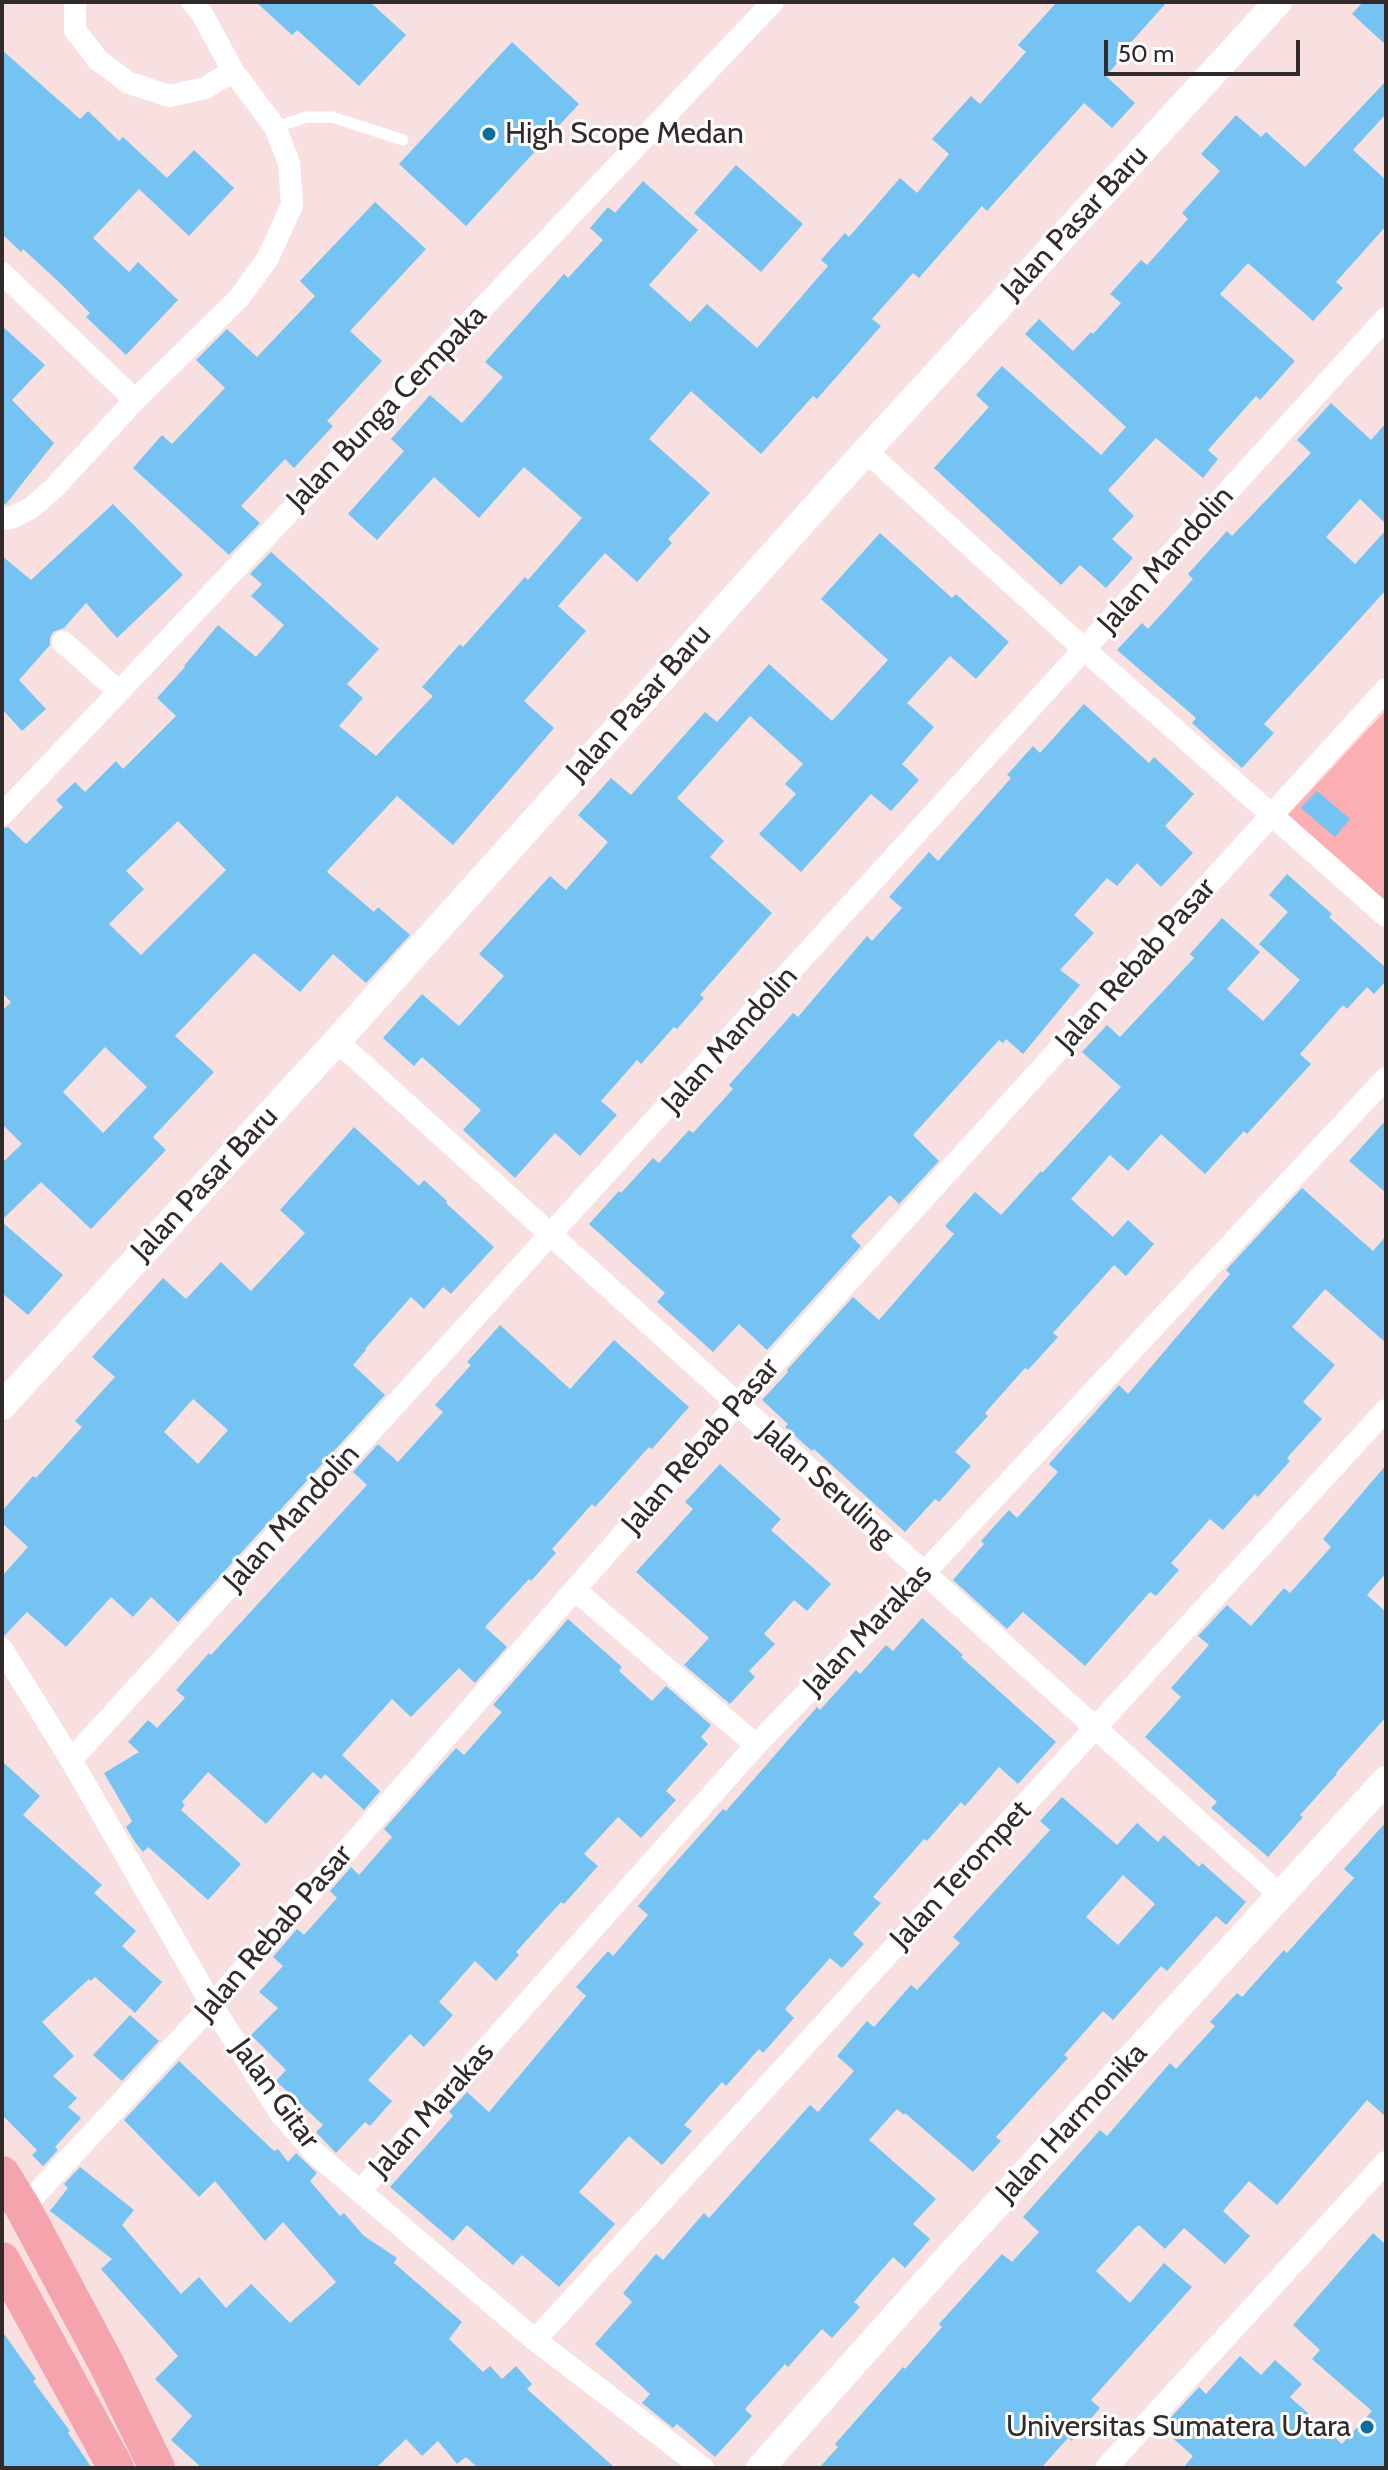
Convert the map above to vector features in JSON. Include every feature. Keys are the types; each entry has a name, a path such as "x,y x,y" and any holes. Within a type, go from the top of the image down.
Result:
{"main road":[{"path":"2,2174 107,2365 157,2468"},
{"path":"2,2260 116,2468"}],"street":[{"path":"75,2 75,30 98,60 129,83 170,96 205,88 233,71"},
{"path":"2,519 31,508 54,488 135,400 239,298 268,258 292,205 289,163 275,127 233,71 201,12 192,2"},
{"name":"Jalan Bunga Cempaka","path":"2,815 773,2"},
{"name":"Jalan Pasar Baru","path":"2,1406 337,1041 866,451 1278,2"},
{"path":"2,273 135,400"},
{"name":"Jalan Mandolin","path":"71,1760 1386,318"},
{"path":"866,451 1386,916"},
{"path":"63,642 118,691"},
{"name":"Jalan Rebab Pasar","path":"23,2208 212,2005 737,1404 1386,689"},
{"name":"Jalan Seruling","path":"337,1041 1280,1895"},
{"name":"Jalan Marakas","path":"360,2191 756,1745 924,1573 1386,1078"},
{"name":"Jalan Terompet","path":"535,2340 1386,1410"},
{"path":"575,1590 756,1745"},
{"name":"Jalan Gitar","path":"2,1649 71,1760 212,2005 280,2113 316,2154 535,2340 703,2468"},
{"name":"Jalan Harmonika","path":"760,2468 945,2261 1386,1780"},
{"path":"1106,2468 1386,2162"}],"lane":[{"path":"275,127 307,117 332,117 403,140"}],"shaded area":[{"path":"1386,710 1386,905 1286,817"}],"building":[{"path":"256,2 370,2 406,35 359,86 297,30 292,35"},
{"path":"1057,2 1167,2 1117,58 1120,60 1106,76 1135,103 1112,128 1084,103 987,211 982,206 919,278 913,273 872,319 881,326 817,399 813,396 761,454 691,391 649,439 710,493 668,539 672,543 637,582 605,553 558,606 586,631 524,701 554,728 453,845 397,796 327,872 374,912 378,907 410,935 366,983 333,954 300,992 254,953 175,1036 214,1072 153,1137 166,1150 91,1229 41,1182 2,1220 2,1163 22,1144 2,1124 2,1011 11,1002 2,993 2,829 8,827 26,844 63,807 56,800 75,782 85,792 116,761 123,769 176,716 157,698 218,625 256,657 284,625 251,596 262,584 250,574 271,552 379,649 347,684 363,698 339,726 376,756 433,696 422,687 460,644 463,647 525,577 528,580 582,518 524,467 479,518 434,477 377,540 348,514 404,451 391,439 430,395 462,423 503,377 485,362 564,274 568,278 603,240 590,228 608,207 615,213 643,181 698,230 649,285 690,322 707,304 757,348 828,266 821,260 845,233 849,237 900,178 917,193 949,154 932,139 971,96 980,104 1026,52 1018,45","holes":["178,821 226,870 141,955 109,924 144,889 126,871","105,1047 147,1087 103,1133 63,1092"]},
{"path":"1363,2 1386,2 1386,45 1352,14"},
{"name":"High Scope Medan","path":"512,42 579,104 466,226 399,164"},
{"path":"2,50 80,119 88,111 119,141 123,137 167,178 194,150 234,188 189,236 139,189 93,238 129,272 138,262 178,300 126,355 86,317 90,313 61,284 2,234"},
{"path":"1386,81 1386,114 1353,150 1386,180 1386,226 1336,282 1343,288 1313,321 1248,263 1220,294 1295,361 1260,400 1256,396 1208,450 1218,459 1203,478 1156,438 1108,490 1134,516 1112,539 1133,558 1106,588 1080,565 1061,585 934,468 989,407 976,395 1002,366 1101,455 1126,427 1025,334 1039,319 1073,351 1091,332 1093,334 1121,303 1110,294 1141,260 1147,265 1188,219 1182,213 1220,171 1201,154 1236,115 1261,137 1266,132 1305,167"},
{"path":"736,165 803,224 761,272 694,213"},
{"path":"375,202 426,249 350,331 382,361 327,421 333,426 294,468 285,459 241,506 260,523 229,555 133,468 162,435 172,444 225,388 196,360 227,329 257,357 315,296 300,281"},
{"path":"2,326 45,365 12,400 54,443 6,504 2,505"},
{"path":"1331,403 1371,440 1386,423 1386,524 1360,499 1326,537 1355,564 1386,530 1386,590 1264,724 1274,733 1242,768 1192,723 1196,718 1117,650 1142,623 1148,629 1193,579 1188,574 1227,531 1232,536 1311,453 1297,440"},
{"path":"113,504 183,575 117,638 86,603 64,628 53,632 50,645 19,680 46,709 22,731 2,709 2,556 31,580"},
{"path":"880,533 952,598 956,594 1009,642 976,679 950,656 907,703 934,727 902,764 919,780 891,811 871,794 801,872 759,834 796,794 785,784 803,764 750,716 677,798 724,841 710,857 772,913 700,995 704,998 677,1029 674,1027 641,1064 637,1060 601,1101 617,1115 580,1156 555,1133 515,1178 463,1130 481,1110 422,1057 414,1066 383,1038 422,994 459,1026 504,976 479,954 550,876 566,890 608,842 578,815 611,778 631,795 705,712 717,722 769,664 832,721 888,660 821,599"},
{"path":"1084,704 1149,763 1154,757 1194,794 1165,826 1193,853 1161,887 1137,863 1117,886 1107,878 1074,915 1094,933 1060,970 1080,985 1023,1054 1006,1039 1003,1043 999,1040 913,1135 939,1161 899,1204 890,1195 851,1236 861,1246 767,1350 739,1324 713,1352 657,1302 665,1293 589,1224 653,1158 659,1163 689,1130 693,1133 733,1089 729,1085 793,1013 798,1017 867,936 872,941 902,908 889,897 929,852 938,861 1011,778 1007,775 1033,746 1040,753"},
{"path":"1317,791 1350,819 1335,837 1301,808"},
{"path":"1287,874 1386,968 1386,981 1374,994 1367,987 1347,1009 1343,1005 1300,1054 1311,1064 1247,1134 1244,1131 1205,1174 1161,1134 1128,1171 1110,1155 1071,1199 1113,1237 1128,1220 1154,1244 1126,1276 1114,1265 1053,1333 1058,1337 1028,1370 1025,1368 955,1452 971,1466 939,1502 935,1499 905,1532 814,1449 812,1451 785,1427 788,1424 762,1400 853,1297 879,1320 954,1234 945,1226 975,1192 1001,1215 1042,1173 1121,1087 1082,1052 1107,1025 1120,1037 1194,958 1190,954 1222,918 1260,952 1227,989 1263,1021 1300,980 1259,944 1288,912 1269,895"},
{"path":"1386,1120 1386,1193 1349,1161"},
{"path":"354,1127 419,1186 424,1180 494,1247 451,1294 443,1287 424,1309 411,1297 365,1349 353,1365 385,1395 178,1622 151,1597 133,1617 111,1597 66,1647 27,1612 2,1635 2,1576 28,1547 2,1523 2,1511 82,1427 75,1421 115,1377 92,1357 163,1278 186,1299 221,1262 251,1291 305,1233 280,1210","holes":["193,1399 228,1430 198,1464 164,1432"]},
{"path":"1302,1188 1373,1251 1386,1236 1386,1343 1325,1289 1292,1327 1335,1365 1303,1402 1322,1419 1258,1497 1255,1494 1223,1530 1210,1519 1171,1563 1179,1570 1156,1596 1150,1592 1085,1666 1023,1612 1007,1629 953,1580 984,1544 981,1541 1009,1510 1017,1518 1058,1472 1049,1464 1119,1385 1128,1394 1230,1274 1226,1270"},
{"path":"2,1222 63,1275 28,1315 2,1293"},
{"path":"500,1325 570,1389 614,1340 689,1407 595,1507 592,1504 552,1549 556,1553 485,1627 507,1647 475,1683 459,1668 411,1717 392,1699 342,1755 380,1791 364,1810 325,1774 321,1779 313,1772 266,1824 208,1772 182,1802 185,1805 181,1810 241,1864 208,1900 148,1847 143,1852 126,1827 132,1821 104,1773 139,1752 128,1742 148,1720 157,1728 185,1698 176,1690 367,1485 353,1472 378,1444 398,1462 443,1412 435,1405 471,1365 467,1362"},
{"path":"720,1464 781,1519 771,1530 831,1584 807,1611 794,1600 764,1634 775,1644 749,1671 755,1677 730,1704 684,1665 709,1638 636,1572 693,1509 685,1502"},
{"path":"1386,1465 1386,1573 1367,1595 1386,1612 1386,1717 1300,1815 1303,1817 1268,1857 1211,1808 1217,1802 1145,1737 1181,1697 1171,1688 1209,1645 1198,1636 1227,1605 1251,1626 1284,1588 1290,1593 1331,1547 1323,1539"},
{"path":"922,1618 1056,1742 1018,1784 999,1767 965,1806 961,1802 927,1841 924,1839 873,1897 881,1903 853,1934 864,1944 842,1968 830,1958 785,2009 794,2018 763,2053 759,2049 726,2086 722,2082 684,2125 692,2131 662,2165 629,2136 579,2192 615,2224 559,2287 522,2255 513,2265 467,2225 453,2241 390,2187 453,2116 449,2112 467,2092 489,2112 586,1996 576,1987 608,1951 613,1956 648,1915 638,1906 668,1871 723,1809 726,1811 817,1707 820,1710 856,1670 860,1674 886,1645 893,1651"},
{"path":"568,1619 622,1667 619,1671 652,1701 666,1686 711,1725 701,1737 708,1744 666,1791 676,1800 641,1838 618,1817 584,1854 598,1866 516,1952 519,1955 496,1981 475,1961 439,2002 453,2015 424,2047 410,2034 368,2080 392,2101 370,2126 365,2122 336,2153 316,2132 323,2125 276,2081 286,2070 251,2035 278,2008 259,1992 283,1966 273,1957 297,1929 304,1935 337,1898 330,1891 351,1867 359,1875 392,1837 384,1829 456,1748 464,1755 502,1712 493,1705"},
{"path":"2,1761 40,1796 23,1815 102,1885 94,1893 136,1931 122,1946 162,1982 135,2013 95,1977 91,1981 89,1979 42,2022 74,2056 53,2076 77,2098 68,2107 81,2118 43,2166 32,2155 37,2150 2,2115"},
{"path":"1062,1797 1117,1845 1137,1823 1158,1842 1164,1835 1199,1867 1202,1863 1246,1902 1226,1925 1216,1916 1167,1971 1161,1966 1113,2020 1103,2011 1064,2055 1068,2058 996,2137 1001,2141 973,2172 897,2109 869,2140 936,2199 913,2224 930,2239 905,2268 893,2257 854,2302 860,2307 832,2338 822,2329 788,2367 785,2364 745,2409 752,2416 715,2457 677,2424 673,2428 642,2403 650,2394 595,2344 632,2302 623,2293 656,2254 663,2260 704,2213 709,2218 810,2105 818,2112 854,2071 837,2056 867,2021 874,2027 911,1985 917,1990 960,1943 953,1937 1050,1830 1040,1821","holes":["1123,1875 1155,1904 1118,1945 1086,1917"]},
{"path":"1386,1822 1386,2117 1367,2100 1277,2205 1249,2181 1223,2211 1250,2236 1225,2264 1184,2228 1165,2249 1139,2225 1136,2227 1096,2271 1130,2303 1164,2263 1192,2287 1091,2400 1100,2408 1072,2441 1068,2438 1041,2468 819,2468 838,2447 835,2444 942,2327 939,2324 1002,2254 1012,2262 1039,2232 1023,2217 1100,2130 1107,2136 1170,2063 1176,2069 1215,2026 1210,2022 1237,1993 1242,1997 1284,1950 1287,1953 1354,1878 1344,1869"},
{"path":"130,2015 159,2041 122,2081 93,2055"},
{"path":"179,2061 274,2151 278,2149 288,2162 296,2153 317,2173 310,2181 340,2216 344,2213 364,2236 397,2258 394,2263 462,2322 449,2339 483,2372 490,2366 502,2379 516,2366 532,2384 527,2389 615,2468 478,2468 466,2457 457,2464 438,2441 422,2456 406,2439 376,2468 202,2468 171,2440 192,2416 155,2379 178,2356 101,2269 112,2259 50,2211 68,2188 64,2184 80,2167 134,2210 122,2225 181,2294 199,2277 226,2308 251,2284 290,2323 336,2282 283,2222 265,2241 215,2181 199,2197 124,2120"},
{"path":"1373,2233 1386,2245 1386,2468 1183,2468 1193,2456 1161,2428 1199,2387 1206,2394 1240,2356 1261,2375 1275,2360 1302,2384 1290,2397 1342,2444 1372,2411 1312,2359 1320,2350 1293,2325"},
{"path":"2,2331 36,2379 33,2381 70,2431 68,2433 92,2468 2,2468"}],"place":[{"name":"High Scope Medan","path":"489,134"},
{"name":"Universitas Sumatera Utara","path":"1367,2427"}]}
